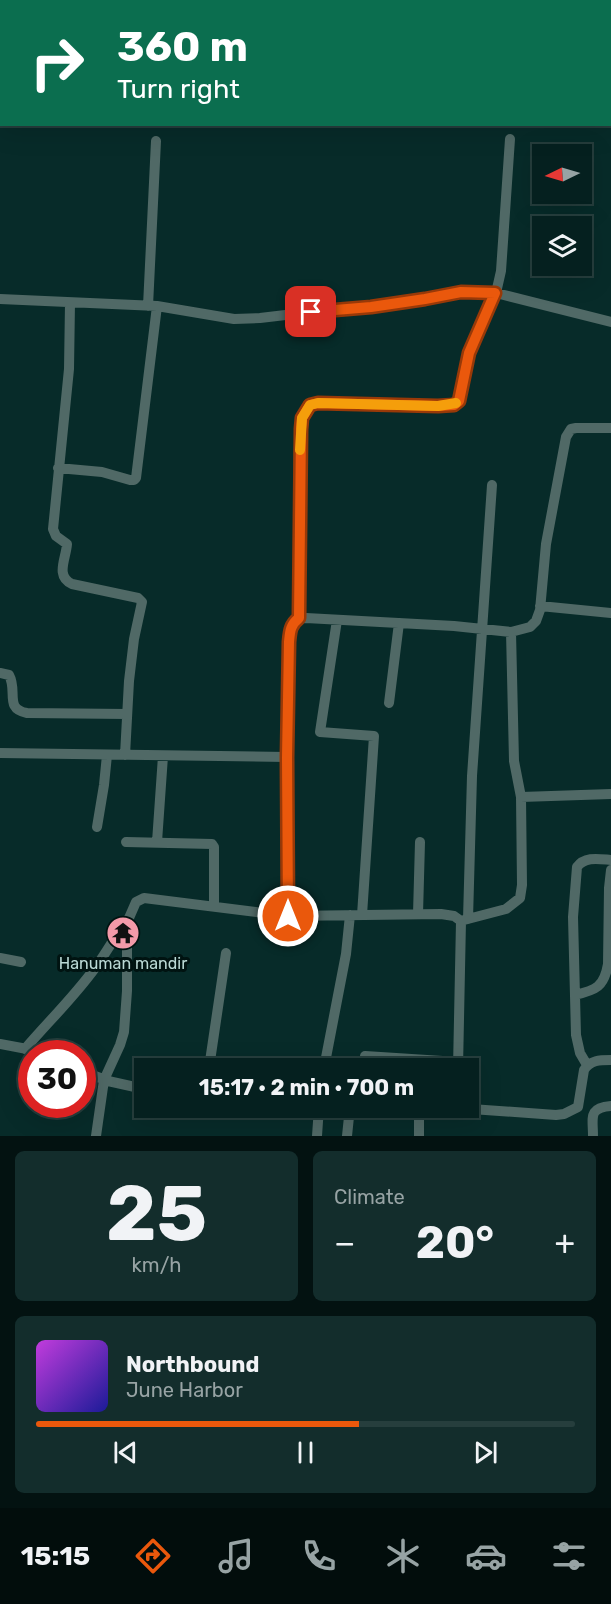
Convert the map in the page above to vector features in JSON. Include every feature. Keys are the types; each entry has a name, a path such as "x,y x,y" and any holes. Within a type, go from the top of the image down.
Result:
{"street":[{"path":"299,618 302,418 310,405 318,403 438,406 454,405 459,401 469,353 495,293 502,256 510,139"},
{"path":"58,468 102,472 130,480 136,478 153,306 156,141"},
{"path":"0,300 153,306 234,319 371,307 461,292 495,293 611,322"},
{"path":"70,303 69,369 53,529 56,536 67,544 63,578 72,584 138,598 142,602 134,639 129,681 124,756"},
{"path":"288,916 287,757 289,642 293,623 299,618 511,632 530,627 536,621 540,606 546,544 568,432 576,428 611,428"},
{"path":"458,1058 472,776 492,485"},
{"path":"540,606 611,613"},
{"path":"326,1058 356,915 374,736 320,732 338,620"},
{"path":"389,703 399,623"},
{"path":"33,1040 93,971 129,918 136,902 144,898 288,916 441,914 464,920 506,909 520,898 522,885 521,797 514,761 511,632"},
{"path":"0,673 9,675 14,708 20,712 127,714"},
{"path":"0,753 287,757"},
{"path":"97,827 107,755"},
{"path":"157,842 163,756"},
{"path":"521,797 611,794"},
{"path":"126,842 210,843 214,845 214,907"},
{"path":"418,914 420,842"},
{"path":"587,1065 577,1045 573,917 577,867 580,862 587,859 611,860"},
{"path":"575,995 598,987 606,975 611,870"},
{"path":"96,1136 104,1080 124,1032 129,918"},
{"path":"210,1058 226,953"},
{"path":"0,958 21,962"},
{"path":"0,1044 18,1048"},
{"path":"365,1056 386,1058"},
{"path":"479,1110 564,1114 578,1107 584,1070 587,1065 611,1060"},
{"path":"96,1077 134,1087"},
{"path":"593,1136 592,1115 601,1107 611,1106"},
{"path":"317,1136 318,1118"},
{"path":"347,1136 349,1118"},
{"path":"419,1118 419,1136"}],"slow traffic":[{"path":"300,450 302,418 310,405 318,403 447,406 456,403"}],"place":[{"name":"Hanuman mandir","path":"123,933"}],"route":[{"path":"288,916 289,642 290,630 299,618 302,418 310,405 318,403 454,405 459,401 469,353 495,293 461,292 371,307 311,312"}]}
